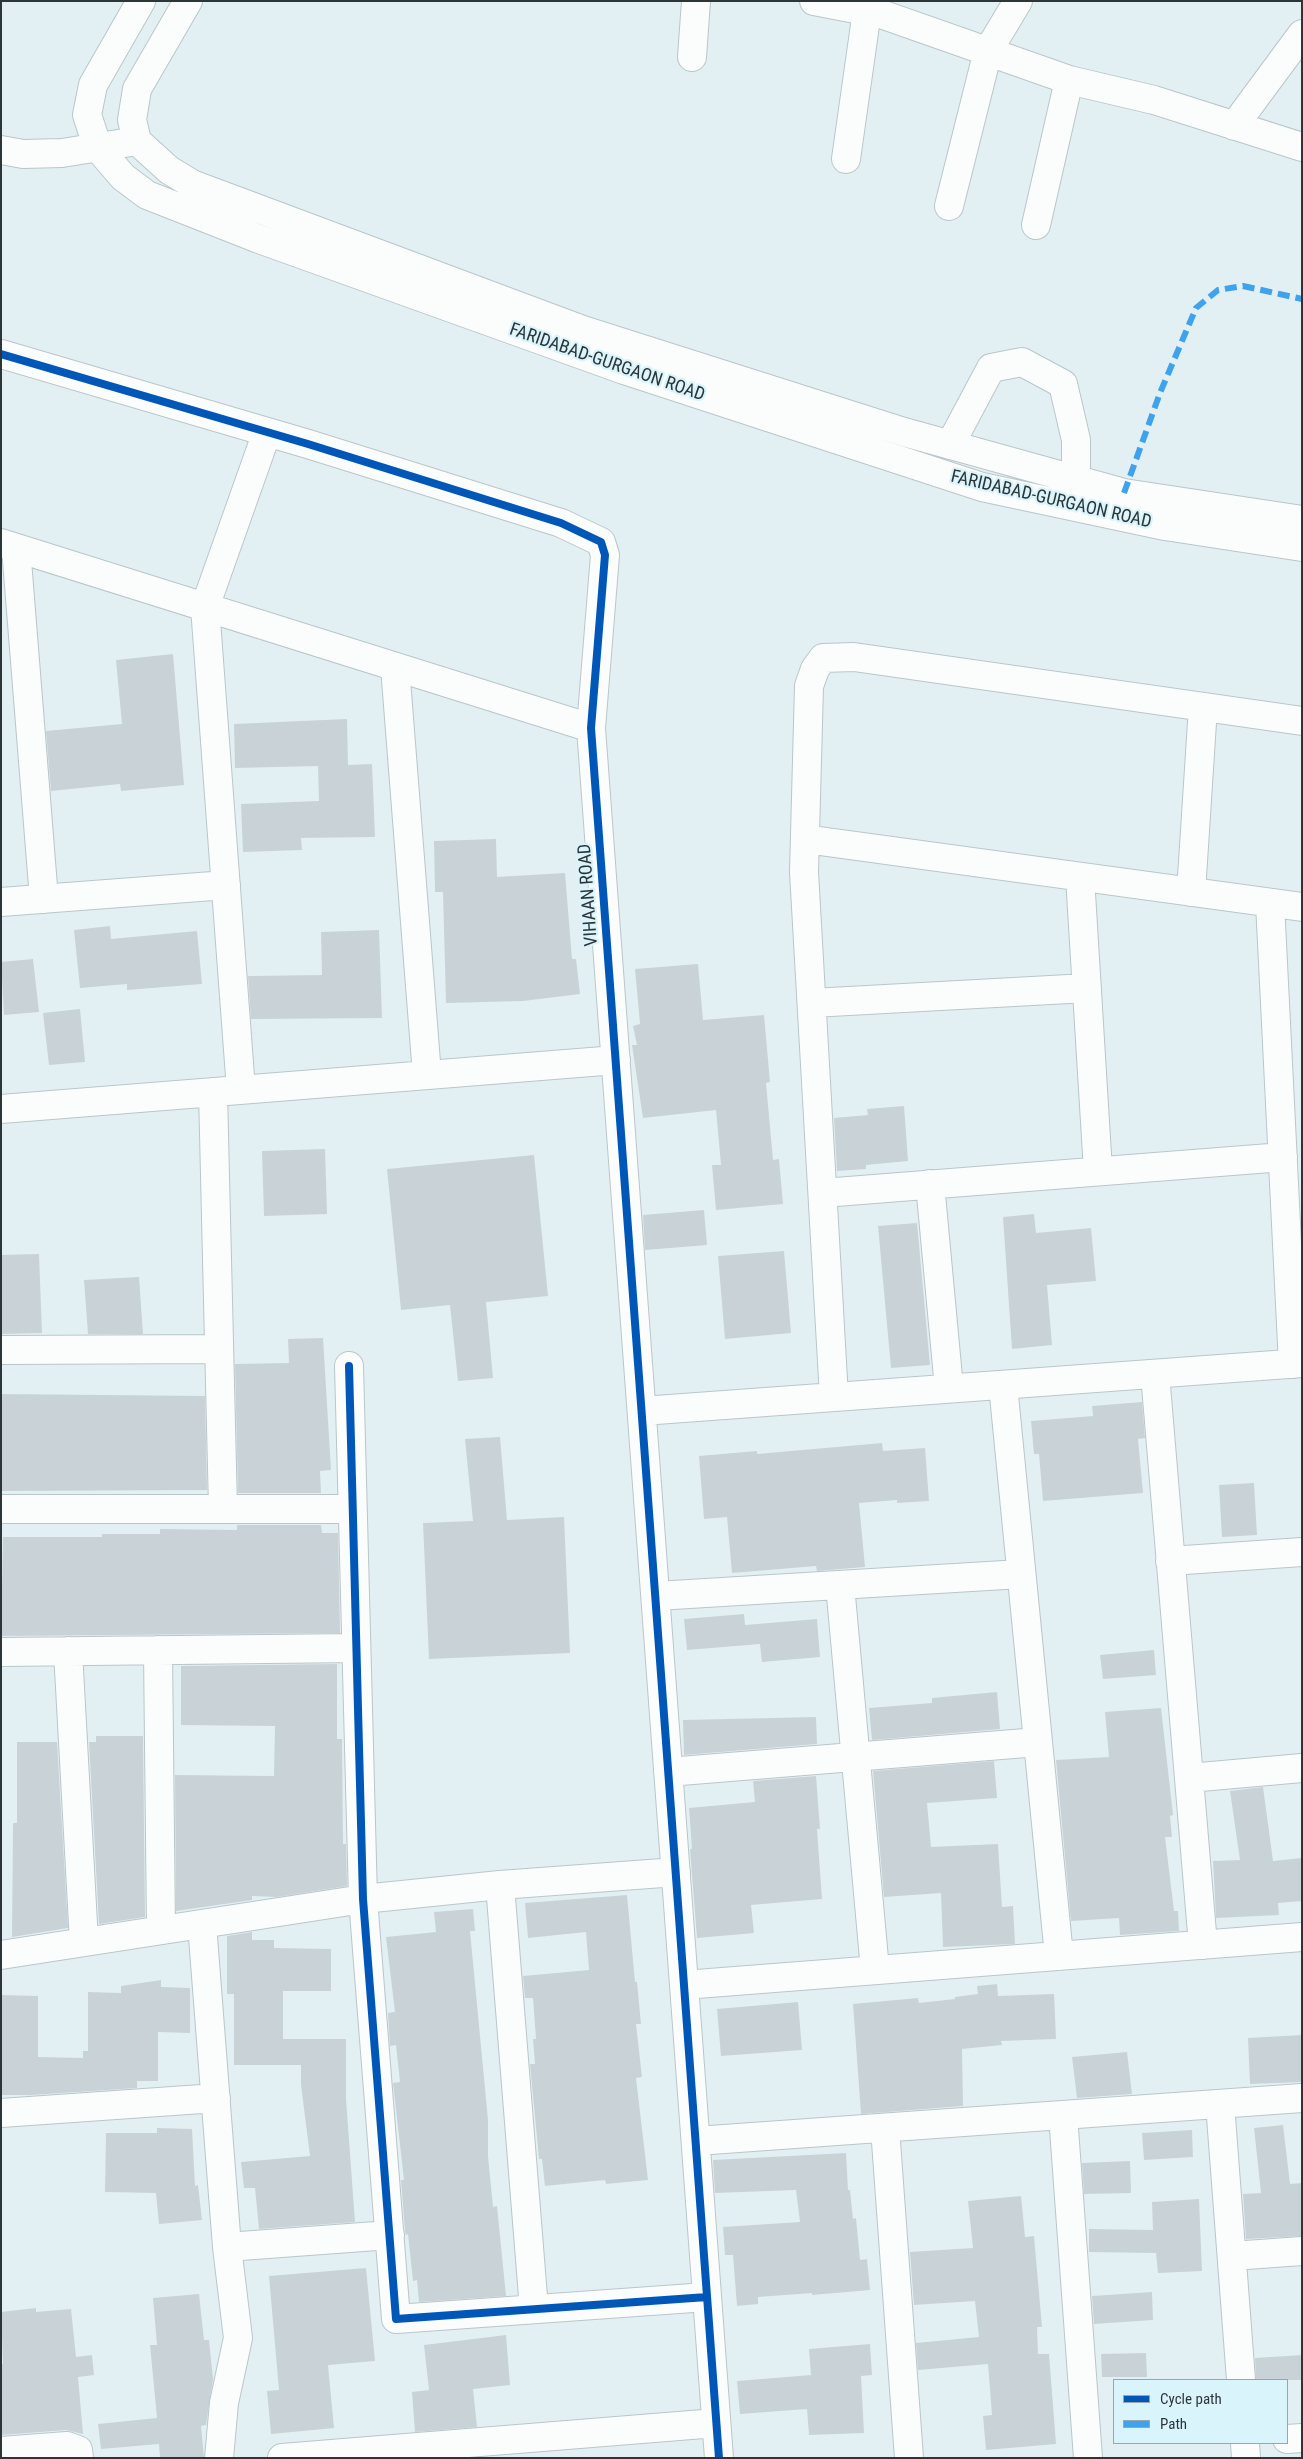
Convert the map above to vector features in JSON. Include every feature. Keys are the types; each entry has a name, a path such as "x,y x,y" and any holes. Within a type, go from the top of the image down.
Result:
{"street":[{"name":"FARIDABAD-GURGAON ROAD","path":"141,1 93,85 86,114 98,148 123,177 147,195 258,239 624,370 982,487 1166,526 1302,547"},
{"path":"1,150 33,154 62,153 137,141 132,120 137,89 188,1"},
{"path":"692,57 696,1"},
{"path":"814,1 881,14 1069,80 1154,100 1302,147"},
{"path":"949,206 988,51 1018,1"},
{"path":"846,159 867,11"},
{"path":"1234,126 1302,34"},
{"path":"1036,225 1069,80"},
{"name":"FARIDABAD-GURGAON ROAD","path":"137,141 169,170 192,184 583,330 950,445 1077,479 1124,494 1302,520"},
{"name":"VIHAAN ROAD","path":"1,354 267,432 561,523 601,542 605,555 592,728 719,2458"},
{"path":"950,445 991,368 1022,362 1063,384 1076,440 1076,508"},
{"path":"241,1090 205,607 267,432"},
{"path":"44,899 9,546 592,728"},
{"path":"834,1397 804,839 809,686 815,669 823,658 854,657 1302,721"},
{"path":"395,667 427,1075"},
{"path":"1191,892 1203,707"},
{"path":"804,839 1302,907"},
{"path":"1080,877 1098,1172"},
{"path":"1,902 226,885"},
{"path":"642,1411 1297,1364 1282,1157 1270,903"},
{"path":"812,1003 1087,988"},
{"path":"1,1109 616,1060"},
{"path":"213,1092 217,1349 223,1508"},
{"path":"823,1193 1282,1157"},
{"path":"930,1184 949,1388"},
{"path":"1,1350 217,1349"},
{"path":"349,1366 363,1899 396,2319 707,2297"},
{"path":"1155,1374 1203,1944"},
{"path":"1003,1385 1059,1956"},
{"path":"1,1509 352,1509"},
{"path":"1170,1561 1302,1552"},
{"path":"656,1596 1022,1574"},
{"path":"840,1585 875,1970"},
{"path":"1,1652 356,1648"},
{"path":"158,1650 161,1930"},
{"path":"68,1651 84,1942"},
{"path":"668,1772 1038,1742"},
{"path":"1188,1778 1302,1768"},
{"path":"1,1955 363,1899 500,1885 676,1872"},
{"path":"500,1885 534,2309"},
{"path":"202,1924 227,2247 238,2338 224,2403 219,2458"},
{"path":"684,1985 1302,1937"},
{"path":"1,2113 216,2098"},
{"path":"696,2141 1302,2098"},
{"path":"1220,2104 1241,2379"},
{"path":"1063,2115 1088,2458"},
{"path":"885,2128 909,2458"},
{"path":"227,2247 390,2235"},
{"path":"1232,2256 1302,2251"},
{"path":"282,2458 521,2448 716,2423"},
{"path":"1288,2439 1302,2438"},
{"path":"1245,2444 1246,2458"},
{"path":"1,2451 67,2446 78,2450 79,2458"}],"building":[{"path":"173,654 184,785 121,791 120,784 51,791 46,731 122,724 116,660"},
{"path":"347,719 348,765 372,764 375,837 301,838 302,850 243,852 241,804 319,801 318,766 235,768 234,724"},
{"path":"496,839 497,877 565,873 572,959 576,959 580,994 523,1001 446,1003 443,892 435,892 434,841"},
{"path":"110,926 111,939 197,931 202,984 127,990 127,984 80,988 74,930"},
{"path":"379,930 382,1018 251,1019 248,976 322,975 321,932"},
{"path":"33,959 39,1012 4,1015 1,962"},
{"path":"698,964 703,1020 764,1015 770,1082 766,1083 773,1160 779,1159 783,1204 716,1210 712,1165 721,1165 716,1110 643,1118 632,1045 637,1045 633,1026 640,1024 635,969"},
{"path":"80,1009 85,1062 49,1065 43,1013"},
{"path":"904,1106 908,1161 866,1165 866,1169 837,1171 834,1118 868,1115 867,1109"},
{"path":"325,1149 327,1214 264,1216 262,1151"},
{"path":"534,1155 548,1296 486,1302 493,1378 458,1381 450,1305 401,1310 387,1169"},
{"path":"704,1210 707,1245 645,1250 643,1215"},
{"path":"1034,1214 1036,1233 1091,1228 1096,1281 1047,1285 1052,1345 1012,1349 1003,1217"},
{"path":"917,1223 930,1365 891,1368 878,1226"},
{"path":"784,1251 791,1333 725,1339 718,1256"},
{"path":"39,1254 42,1333 1,1334 1,1255"},
{"path":"139,1277 143,1334 88,1334 84,1280"},
{"path":"323,1338 331,1470 320,1471 321,1493 238,1493 235,1364 289,1363 288,1339"},
{"path":"1,1394 205,1396 207,1490 1,1491"},
{"path":"1142,1402 1145,1438 1138,1439 1143,1493 1043,1501 1039,1454 1034,1454 1031,1421 1093,1416 1092,1406"},
{"path":"500,1437 507,1520 564,1517 570,1653 429,1659 423,1523 473,1521 465,1439"},
{"path":"882,1443 883,1451 925,1448 929,1501 897,1503 897,1500 859,1503 865,1567 817,1571 816,1566 732,1573 727,1517 704,1519 699,1456 757,1451 757,1454"},
{"path":"1254,1483 1257,1535 1222,1537 1219,1485"},
{"path":"237,1525 321,1525 322,1533 338,1533 340,1633 1,1636 3,1537 102,1537 102,1534 160,1534 160,1529 237,1530"},
{"path":"744,1614 745,1625 817,1619 820,1657 762,1662 760,1644 687,1650 684,1619"},
{"path":"1154,1650 1156,1675 1103,1679 1100,1655"},
{"path":"337,1664 337,1739 342,1739 343,1844 346,1844 347,1886 277,1897 252,1896 252,1900 176,1911 175,1775 274,1776 275,1726 181,1725 181,1666"},
{"path":"997,1692 1000,1729 872,1740 869,1708 932,1703 932,1698"},
{"path":"1161,1708 1173,1815 1170,1816 1172,1837 1165,1837 1174,1911 1178,1911 1179,1931 1120,1935 1119,1918 1071,1921 1056,1760 1109,1757 1105,1712"},
{"path":"816,1717 817,1744 684,1755 683,1720"},
{"path":"96,1736 143,1736 145,1917 99,1924 89,1742 96,1742"},
{"path":"17,1742 57,1742 68,1928 12,1937 13,1823 17,1823"},
{"path":"994,1761 997,1798 927,1803 931,1847 998,1844 1002,1907 1013,1906 1015,1944 943,1947 941,1893 884,1897 873,1771"},
{"path":"816,1776 820,1829 817,1829 822,1899 751,1905 754,1933 697,1938 690,1849 692,1849 689,1808 755,1802 753,1781"},
{"path":"1263,1787 1273,1861 1302,1858 1302,1901 1278,1903 1279,1915 1216,1918 1213,1861 1240,1860 1230,1791"},
{"path":"627,1895 641,2024 636,2024 642,2077 636,2078 648,2180 606,2184 605,2180 545,2186 542,2159 539,2159 530,2064 535,2064 533,2039 536,2039 533,1998 525,1998 523,1976 589,1970 586,1932 528,1938 525,1903"},
{"path":"473,1909 475,1931 470,1931 488,2120 488,2156 493,2207 497,2206 506,2296 419,2302 417,2280 413,2281 408,2234 406,2235 405,2231 401,2180 404,2180 393,2083 400,2082 396,2045 390,2046 388,2013 395,2012 386,1937 436,1932 434,1912"},
{"path":"252,1932 252,1940 274,1940 274,1948 331,1949 331,1991 283,1991 283,2039 346,2039 346,2099 355,2222 259,2229 255,2188 244,2188 241,2162 310,2156 301,2085 301,2065 234,2065 234,1994 227,1994 227,1936"},
{"path":"161,1980 161,1987 190,1988 190,2033 158,2032 158,2081 137,2081 137,2088 31,2095 1,2095 1,1995 38,1996 38,2057 83,2058 83,2051 88,2051 88,1992 121,1993 121,1986"},
{"path":"997,1984 998,1996 1054,1994 1056,2039 1001,2041 1002,2045 962,2049 963,2106 861,2114 853,2004 918,1998 919,2003 955,1999 955,1997 978,1994 977,1986"},
{"path":"798,2002 802,2050 721,2056 717,2009"},
{"path":"1302,2035 1302,2082 1250,2084 1248,2038"},
{"path":"1127,2052 1132,2094 1077,2098 1072,2057"},
{"path":"1283,2125 1290,2184 1302,2183 1302,2236 1246,2239 1243,2194 1261,2193 1254,2128"},
{"path":"157,2128 192,2129 195,2186 198,2185 202,2220 159,2224 156,2193 105,2192 106,2133 157,2133"},
{"path":"1192,2130 1193,2157 1144,2160 1142,2133"},
{"path":"846,2153 848,2190 850,2190 853,2219 856,2218 860,2260 867,2259 870,2290 758,2297 758,2304 737,2306 733,2255 725,2255 723,2227 800,2222 796,2190 715,2193 713,2160"},
{"path":"1130,2161 1131,2193 1084,2194 1082,2163"},
{"path":"1021,2196 1025,2237 1034,2236 1042,2327 1037,2327 1038,2354 1049,2354 1056,2444 986,2450 983,2416 992,2415 988,2364 918,2370 916,2343 979,2337 975,2301 914,2305 910,2252 973,2248 968,2201"},
{"path":"1199,2199 1202,2271 1158,2273 1156,2253 1089,2252 1089,2229 1153,2230 1152,2202"},
{"path":"366,2268 375,2361 328,2365 334,2428 271,2434 267,2391 279,2390 269,2276"},
{"path":"1152,2292 1153,2320 1094,2324 1092,2296"},
{"path":"199,2294 204,2340 209,2340 213,2379 206,2425 201,2426 204,2458 160,2458 159,2444 101,2449 98,2424 157,2418 150,2345 157,2345 153,2298"},
{"path":"36,2308 36,2312 71,2309 76,2357 92,2355 94,2375 78,2377 83,2434 66,2430 1,2435 1,2365 3,2364 1,2312"},
{"path":"506,2335 510,2385 473,2389 477,2427 415,2432 412,2392 429,2390 424,2345"},
{"path":"870,2344 872,2375 861,2376 864,2433 809,2435 807,2409 740,2414 737,2381 811,2375 809,2349"},
{"path":"1146,2353 1147,2377 1102,2377 1101,2354"},
{"path":"1302,2355 1302,2380 1256,2379 1255,2358"}],"marked path":[{"path":"1124,493 1160,393 1196,308 1218,290 1243,286 1302,299"}],"cycle path":[{"path":"1,354 308,444 561,523 601,542 605,555 591,728 719,2458"},
{"path":"349,1366 363,1899 396,2319 707,2297"}]}
